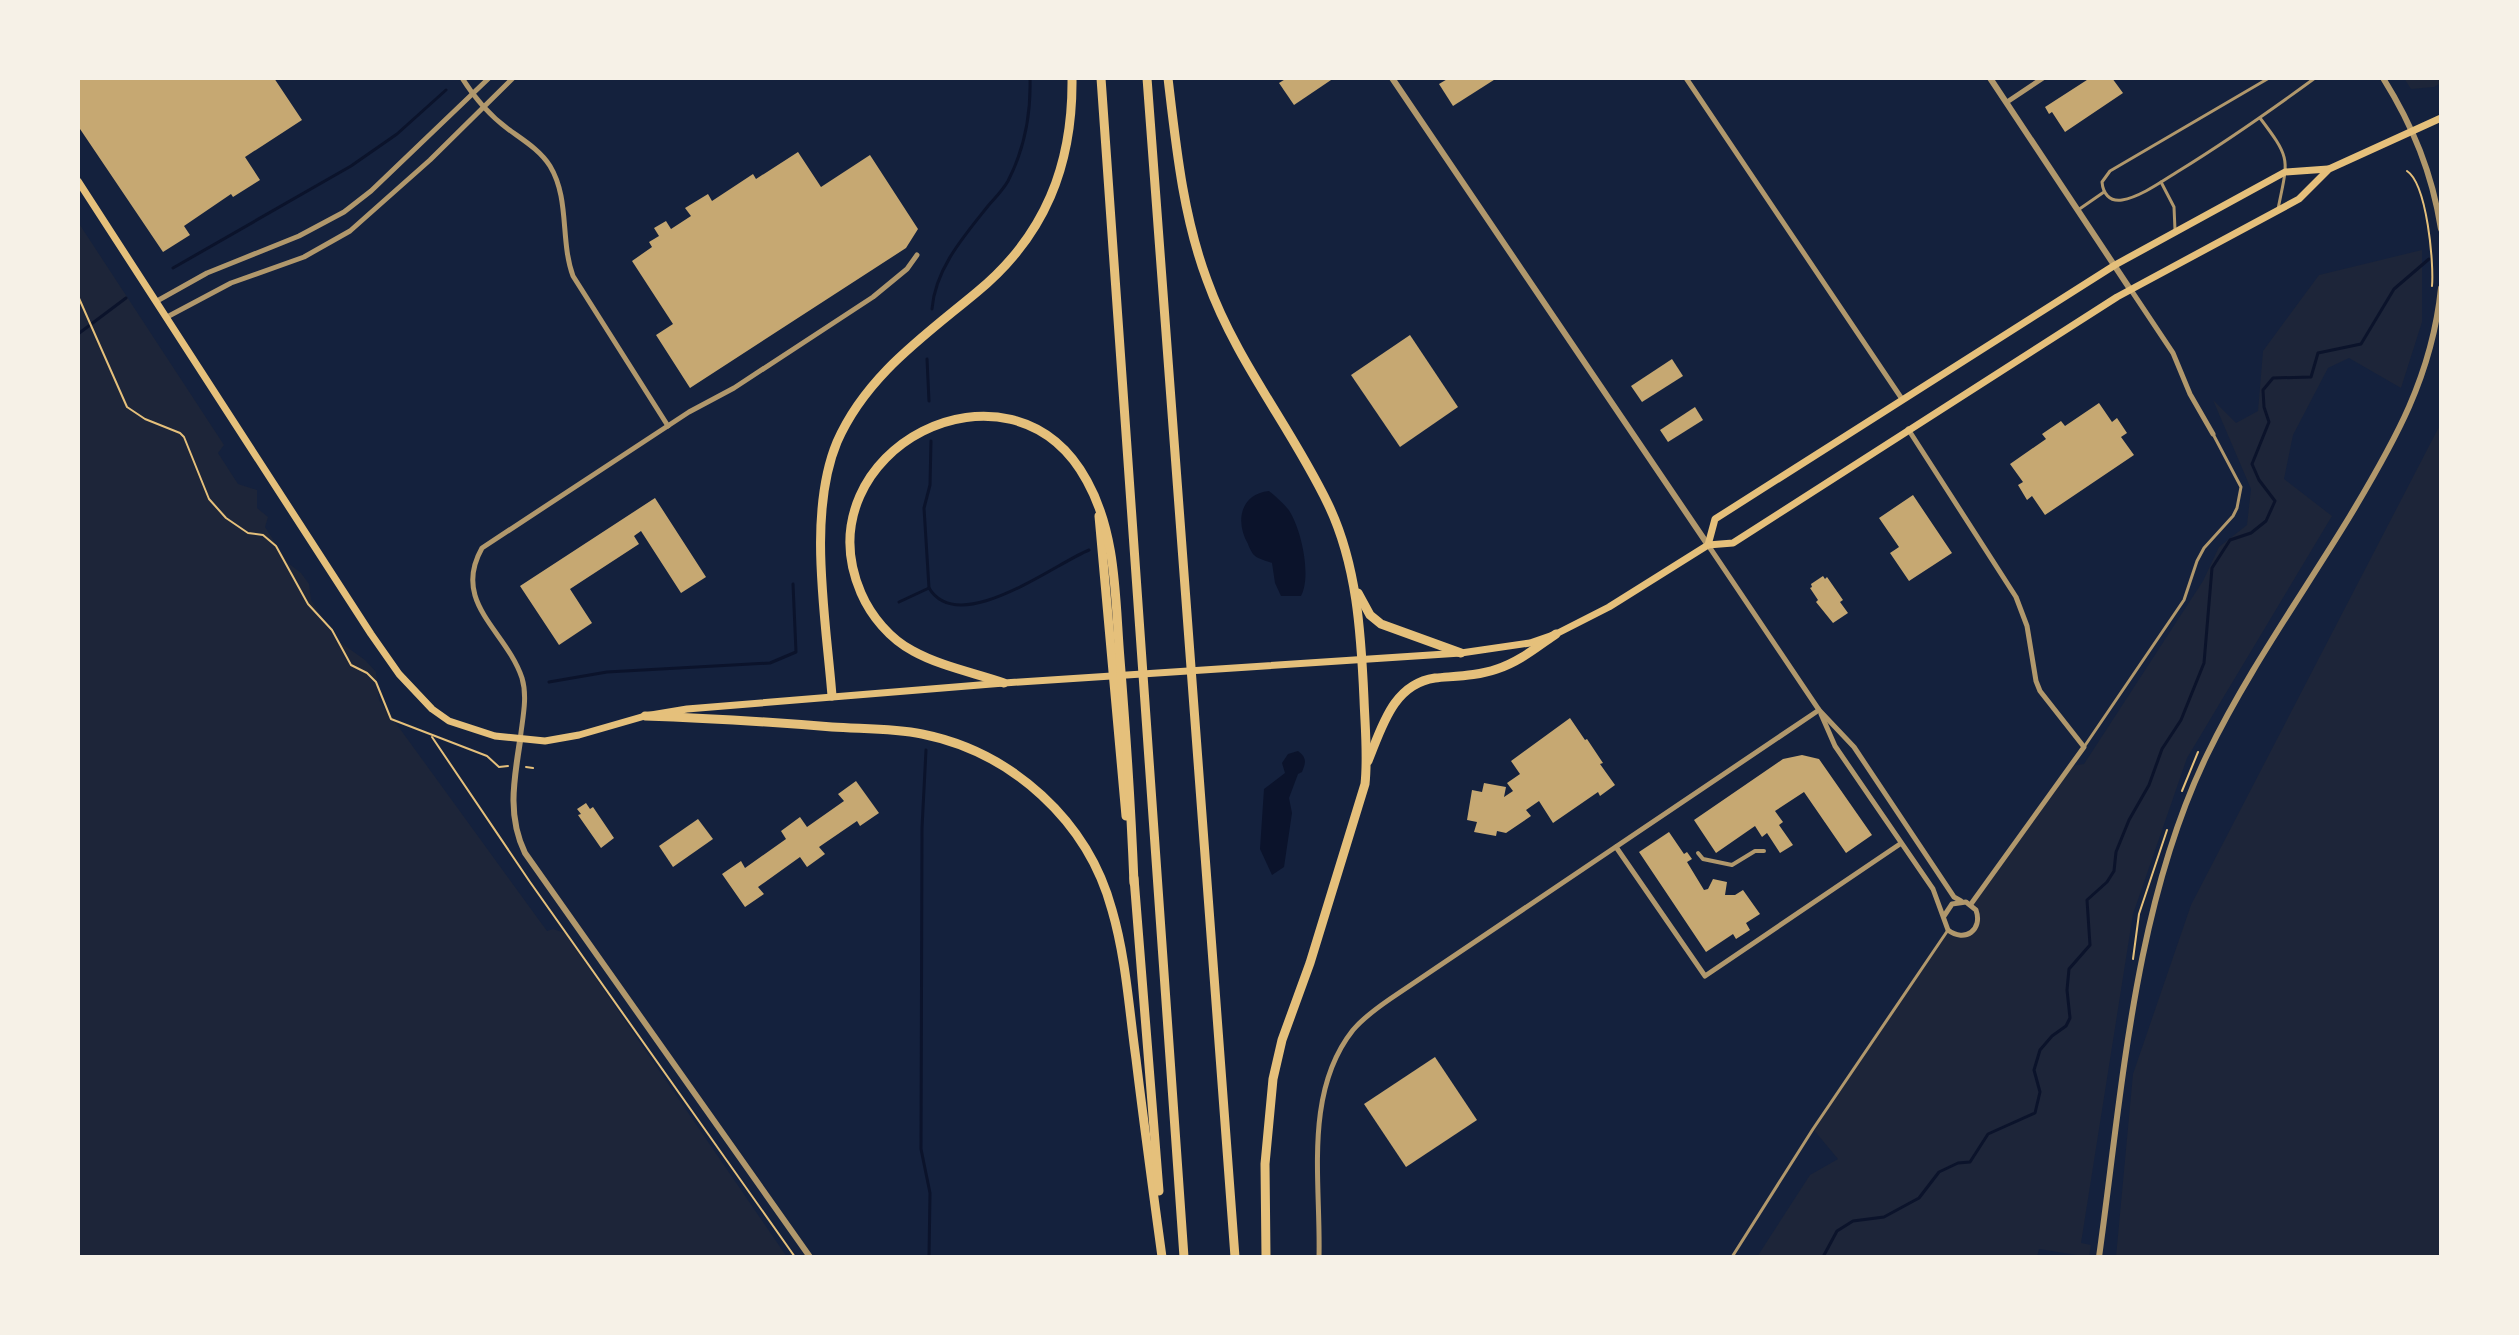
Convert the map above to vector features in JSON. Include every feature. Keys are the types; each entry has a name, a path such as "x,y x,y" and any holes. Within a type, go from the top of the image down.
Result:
{"highway":[{"path":"832,696 820,514 827,474 837,443 868,389 885,369 979,291 1028,237 1049,202 1067,149 1072,118 1072,78"},
{"path":"1101,78 1184,1257"},
{"path":"1147,78 1235,1257"},
{"path":"1168,78 1187,209 1207,281 1243,359 1329,505 1348,555 1361,659 1367,764"},
{"path":"1004,683 913,651 879,622 866,602 851,560 854,521 867,485 892,450 906,439 945,421 987,416 1008,419 1050,439 1087,481 1108,530 1131,798 1134,883 1163,1257"},
{"path":"1354,585 1370,615 1381,624 1461,653"},
{"path":"1266,1257 1265,1164 1273,1079 1282,1040 1357,815 1367,764 1391,708 1409,687 1426,680 1497,669 1516,661 1556,634"},
{"path":"645,716 875,728 921,734 979,752 1030,784 1052,804 1072,827 1093,862 1112,908 1125,973 1163,1257"}],"main road":[{"path":"1708,545 1715,519 2115,265 2285,172 2329,169 2441,118"},
{"path":"78,181 363,621 417,695 449,721 470,730 520,741 559,739 645,716 687,709 1004,683 1461,653 1530,643 1556,634 1609,607 1708,545 1733,543 2130,289 2299,199 2329,169"}],"street":[{"path":"462,78 484,107 536,150 550,166 560,197 573,276 668,426"},
{"path":"157,301 207,273 299,236 339,216 371,191 489,78"},
{"path":"167,317 231,283 304,257 350,231 381,206 513,78"},
{"path":"1392,78 1819,710 1854,747 1954,897 1971,904 1979,916 1973,932 1958,936 1948,930 1933,889 1835,746 1819,710"},
{"path":"1686,78 1902,399"},
{"path":"1990,78 2173,353 2190,394 2213,434"},
{"path":"2007,102 2043,78"},
{"path":"2383,78 2413,131 2431,177 2441,229"},
{"path":"810,1257 525,853 513,812 512,790 525,690 518,668 475,599 472,584 478,556 489,542 873,297 907,269 917,255"},
{"path":"2099,1257 2145,939 2177,825 2207,754 2254,670 2397,437 2418,391 2429,357 2438,320 2441,288"},
{"path":"1908,429 2016,597 2027,626 2033,671 2040,691 2084,747 1971,904"},
{"path":"1319,1257 1318,1153 1321,1109 1330,1071 1353,1029 1375,1010 1819,710"},
{"path":"1616,847 1705,976 1900,844"},
{"path":"1698,853 1703,859 1732,865 1755,851 1764,851"},
{"path":"1944,916 1948,907 1961,901"}],"lane":[{"path":"2269,78 2110,171 2102,182 2104,192 2111,199 2124,200 2161,182 2315,78"},
{"path":"2260,118 2285,156 2278,209"},
{"path":"2161,182 2174,207 2175,231"},
{"path":"2078,210 2104,192"},
{"path":"2084,747 2184,600 2204,548 2237,508 2241,487 2213,434"},
{"path":"1732,1257 1813,1129 1948,930"}],"path":[{"path":"78,296 127,407 184,437 209,499 226,518 248,533 263,535 276,546 308,604 332,630 351,665 376,682 391,719 491,758 499,767"},
{"path":"432,736 537,891 795,1257"}],"shaded area":[{"path":"2404,78 2441,78 2441,83 2434,87 2411,89"},
{"path":"78,222 224,445 218,453 238,484 257,490 257,508 268,517 265,527 288,563 309,584 311,600 337,640 376,672 379,700 547,931 553,929 565,933 787,1257 78,1257"},
{"path":"2422,250 2422,322 2401,388 2349,358 2328,368 2293,435 2284,479 2332,516 2187,758 2133,914 2081,1243 2091,1245 2089,1257 2039,1249 2037,1257 1757,1257 1810,1175 1838,1159 1813,1129 1948,930 1963,936 1979,922 1971,904 2070,766 2084,764 2203,581 2219,547 2247,525 2251,489 2213,400 2236,423 2258,411 2263,351 2319,275"},
{"path":"2441,423 2441,1257 2116,1257 2133,1074 2191,905"},
{"path":"1269,491 1288,509 1301,539 1305,576 1301,596 1281,596 1272,563 1253,555 1244,536 1241,518 1246,503 1259,493"},
{"path":"1298,751 1305,763 1289,798 1292,813 1284,867 1272,875 1260,849 1264,789 1285,773 1282,763 1288,754"}],"building":[{"path":"78,78 274,78 302,120 245,157 260,180 233,197 231,194 184,226 190,235 163,252 78,126"},
{"path":"1287,78 1334,78 1294,105 1279,83"},
{"path":"1449,78 1497,78 1453,106 1439,84"},
{"path":"2090,78 2112,78 2123,93 2065,132 2045,107"},
{"path":"798,152 821,187 870,155 918,229 906,248 690,388 656,335 673,324 632,261 652,247 649,242 659,236 654,228 666,221 671,229 691,216 685,208 708,194 712,201 753,174 756,179"},
{"path":"1410,335 1458,407 1400,447 1351,375"},
{"path":"1672,359 1683,376 1642,402 1631,386"},
{"path":"2099,403 2112,422 2117,418 2127,433 2121,437 2134,455 2045,515 2032,496 2027,500 2018,485 2023,482 2010,464 2046,439 2042,434 2061,421 2065,426"},
{"path":"1695,407 1703,420 1668,442 1660,430"},
{"path":"1913,495 1952,553 1909,581 1890,553 1899,547 1879,518"},
{"path":"655,498 706,577 681,593 641,531 634,536 639,544 570,589 592,623 559,645 520,586"},
{"path":"1823,576 1825,579 1827,577 1843,600 1840,602 1848,613 1833,623 1816,602 1818,600 1810,588"},
{"path":"1570,718 1587,739 1615,785 1600,796 1598,792 1553,823 1539,801 1526,810 1531,816 1506,833 1497,831 1496,836 1474,832 1477,822 1467,820 1472,790 1482,792 1484,783 1506,787 1504,797 1513,791 1507,783 1520,774 1511,761"},
{"path":"1802,755 1819,759 1872,835 1846,853 1804,792 1775,811 1783,822 1779,825 1793,845 1780,853 1767,833 1762,837 1755,826 1716,853 1694,820 1783,759"},
{"path":"856,781 879,813 860,826 857,821 819,847 825,854 807,867 800,857 758,887 764,894 745,907 722,874 741,861 745,868 786,839 781,831 800,817 807,827 844,801 838,794"},
{"path":"586,803 590,809 593,807 614,838 601,848 578,815 581,814 577,809"},
{"path":"698,819 713,839 673,867 659,846"},
{"path":"1669,832 1684,854 1687,852 1692,859 1687,862 1704,890 1708,889 1713,879 1727,882 1725,895 1735,895 1743,890 1760,914 1746,923 1750,930 1736,939 1733,934 1706,952 1639,852"},
{"path":"1435,1057 1477,1120 1406,1167 1364,1104"}],"waterway":[{"path":"932,309 939,280 952,254 1004,188 1014,169 1025,131 1030,78"},
{"path":"173,268 351,166 397,134 446,90"},
{"path":"1823,1257 1837,1231 1853,1221 1884,1217 1919,1198 1939,1172 1958,1163 1970,1162 1988,1134 2035,1113 2040,1092 2034,1070 2040,1050 2066,1026 2070,1018 2067,990 2069,969 2090,945 2087,900 2114,871 2116,852 2129,820 2149,785 2162,749 2181,720 2204,663 2212,568 2230,540 2251,533 2266,521 2275,501 2259,480 2252,464 2269,422 2263,390 2273,378 2311,377 2318,353 2361,344 2394,289 2429,259"},
{"path":"78,334 126,298"},
{"path":"927,359 929,401"},
{"path":"931,441 930,485 924,508 929,588 943,601 962,605 1008,593 1089,550"},
{"path":"549,682 607,672 770,663 796,652 793,584"},
{"path":"899,602 929,588"},
{"path":"926,750 922,828 921,1149 930,1193 929,1257"}]}
